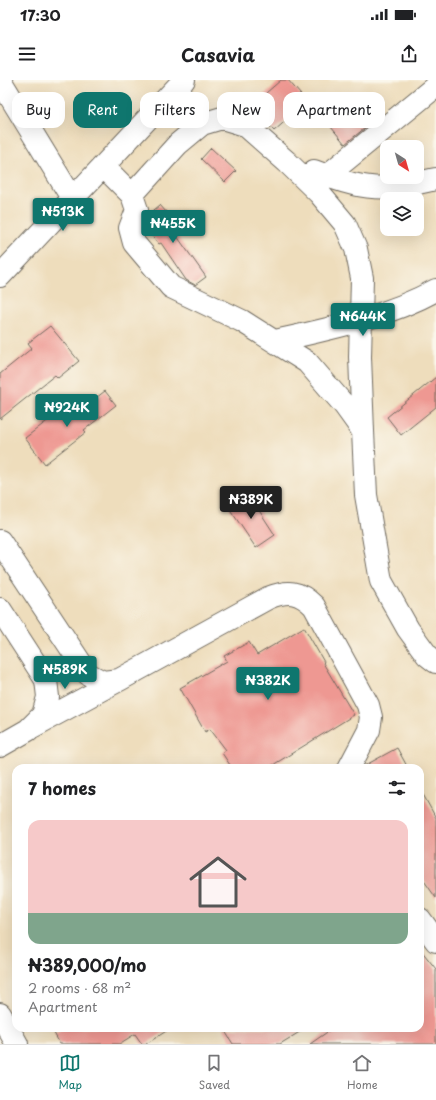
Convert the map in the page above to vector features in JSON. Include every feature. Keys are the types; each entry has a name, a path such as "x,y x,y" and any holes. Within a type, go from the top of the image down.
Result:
{"street":[{"path":"0,80 72,198"},
{"path":"0,276 72,198 104,167 184,80"},
{"path":"319,181 436,86"},
{"path":"132,195 178,144 202,124 222,118 245,125 287,162 319,181 366,187 393,187 436,179"},
{"path":"104,167 132,195 137,210 130,228 134,243 171,287 242,320 307,362 345,406 363,431"},
{"path":"319,181 345,224 356,249 362,278 360,320 366,495 381,581 408,629 427,655 436,662"},
{"path":"275,341 343,326 422,298 436,290"},
{"path":"0,541 88,674 103,682 119,680"},
{"path":"0,746 268,598 281,593 293,593 304,597 318,613 368,705 372,717 369,730 351,764"},
{"path":"0,609 46,680 48,697 43,715 28,730"},
{"path":"424,924 436,941"},
{"path":"0,1014 17,1044"}],"building":[{"path":"281,80 288,80 298,92 283,92 283,123 274,131 271,128 275,128 275,92 267,92"},
{"path":"332,128 365,128 345,144"},
{"path":"211,148 236,171 225,182 201,159"},
{"path":"160,205 179,227 174,232 206,277 195,285 186,280 161,243 159,244 144,226 148,215"},
{"path":"50,326 79,361 58,378 55,375 0,419 0,374 32,348 28,343"},
{"path":"436,377 436,407 401,435 387,417"},
{"path":"105,391 116,405 84,430 86,432 45,464 25,438 68,405 75,414"},
{"path":"236,494 242,504 251,498 275,535 256,548 225,502"},
{"path":"304,627 324,662 323,663 354,715 274,764 229,764 222,753 226,750 210,729 205,732 180,688 227,661 224,656 249,642 257,655"},
{"path":"397,748 406,764 368,764"},
{"path":"424,796 436,818 436,898 424,881"},
{"path":"424,954 436,969 436,1044 310,1044 327,1032 424,1032"},
{"path":"165,1032 146,1044 142,1044 135,1034 119,1044 60,1044 54,1033"},
{"path":"226,1032 300,1032 280,1044 233,1044"}]}
